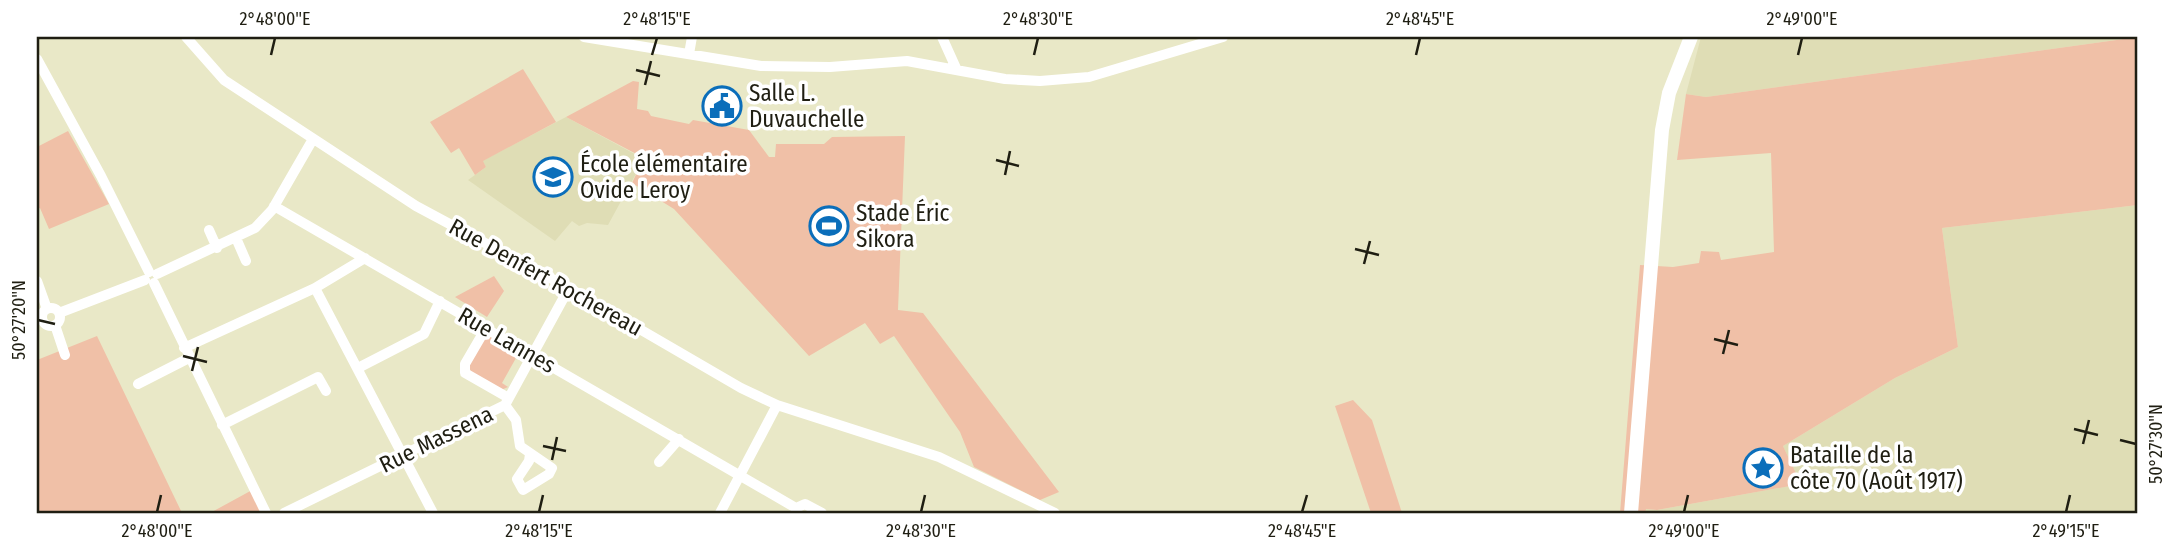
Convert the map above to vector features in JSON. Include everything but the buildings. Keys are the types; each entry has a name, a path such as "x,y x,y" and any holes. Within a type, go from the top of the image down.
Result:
{"main road":[{"path":"1631,513 1662,130 1669,93 1691,37"}],"street":[{"name":"Rue Denfert Rochereau","path":"186,37 225,80 416,206 569,288 741,388 777,405 939,457 1055,513"},
{"path":"584,37 787,67 885,61 956,68 1006,79 1040,81 1089,77 1223,37"},
{"path":"689,54 692,37"},
{"path":"942,37 956,68"},
{"path":"37,59 151,277 266,513"},
{"path":"47,309 59,313 151,277 255,228 274,206 313,139"},
{"name":"Rue Lannes","path":"274,206 679,439 795,511 805,504 822,513"},
{"path":"209,230 217,248"},
{"path":"236,238 246,261"},
{"path":"184,348 315,288 365,258"},
{"path":"37,281 47,309 40,321 55,325"},
{"path":"315,288 433,513"},
{"name":"Rue Massena","path":"284,513 506,401 569,288"},
{"path":"359,368 424,334 440,301"},
{"path":"55,325 60,318 59,313"},
{"path":"55,325 65,355"},
{"path":"486,328 465,364 465,373 506,401 516,420 520,446 530,454"},
{"path":"138,384 189,358"},
{"path":"222,425 318,377 326,391"},
{"path":"720,513 777,405"},
{"path":"659,462 679,439"}],"shaded area":[{"path":"1701,37 2138,37 1706,97 1686,94"},
{"path":"2138,37 2138,205 1942,228 1958,347 1895,378 1783,446 1801,484 1657,510 1646,509 1645,513 1620,513 1640,265 1673,267 1699,263 1701,251 1719,252 1721,260 1774,252 1771,153 1677,160 1686,94 1706,97"},
{"path":"523,69 556,122 483,161 486,167 475,175 459,148 451,153 430,122"},
{"path":"633,81 639,82 637,109 648,111 651,116 689,124 693,120 749,130 769,157 775,157 776,144 824,144 832,137 905,136 898,310 923,313 1059,492 1040,500 974,467 960,432 894,336 880,344 865,323 809,356 674,209 632,183 644,158 566,117"},
{"name":"École élémentaire Ovide Leroy","path":"566,117 644,159 608,225 587,223 579,226 572,221 555,241 468,180 486,167 482,161"},
{"path":"68,131 109,204 49,229 40,208 37,209 37,147"},
{"path":"2138,205 2138,513 1645,513 1645,509 1657,510 1800,484 1783,446 1895,378 1958,347 1942,228"},
{"path":"494,276 504,291 487,317 455,297"},
{"path":"97,336 182,513 37,513 37,360"},
{"path":"493,337 522,353 524,359 523,362 516,358 502,383 508,387 501,390 471,372 469,366 485,338"},
{"path":"1353,400 1372,420 1402,513 1371,513 1335,406"},
{"path":"254,489 266,513 210,513"}],"place":[{"name":"Salle L. Duvauchelle","path":"722,106"},
{"name":"École élémentaire Ovide Leroy","path":"553,177"},
{"name":"Stade Éric Sikora","path":"829,226"},
{"name":"Bataille de la côte 70 (Août 1917)","path":"1763,468"}]}
